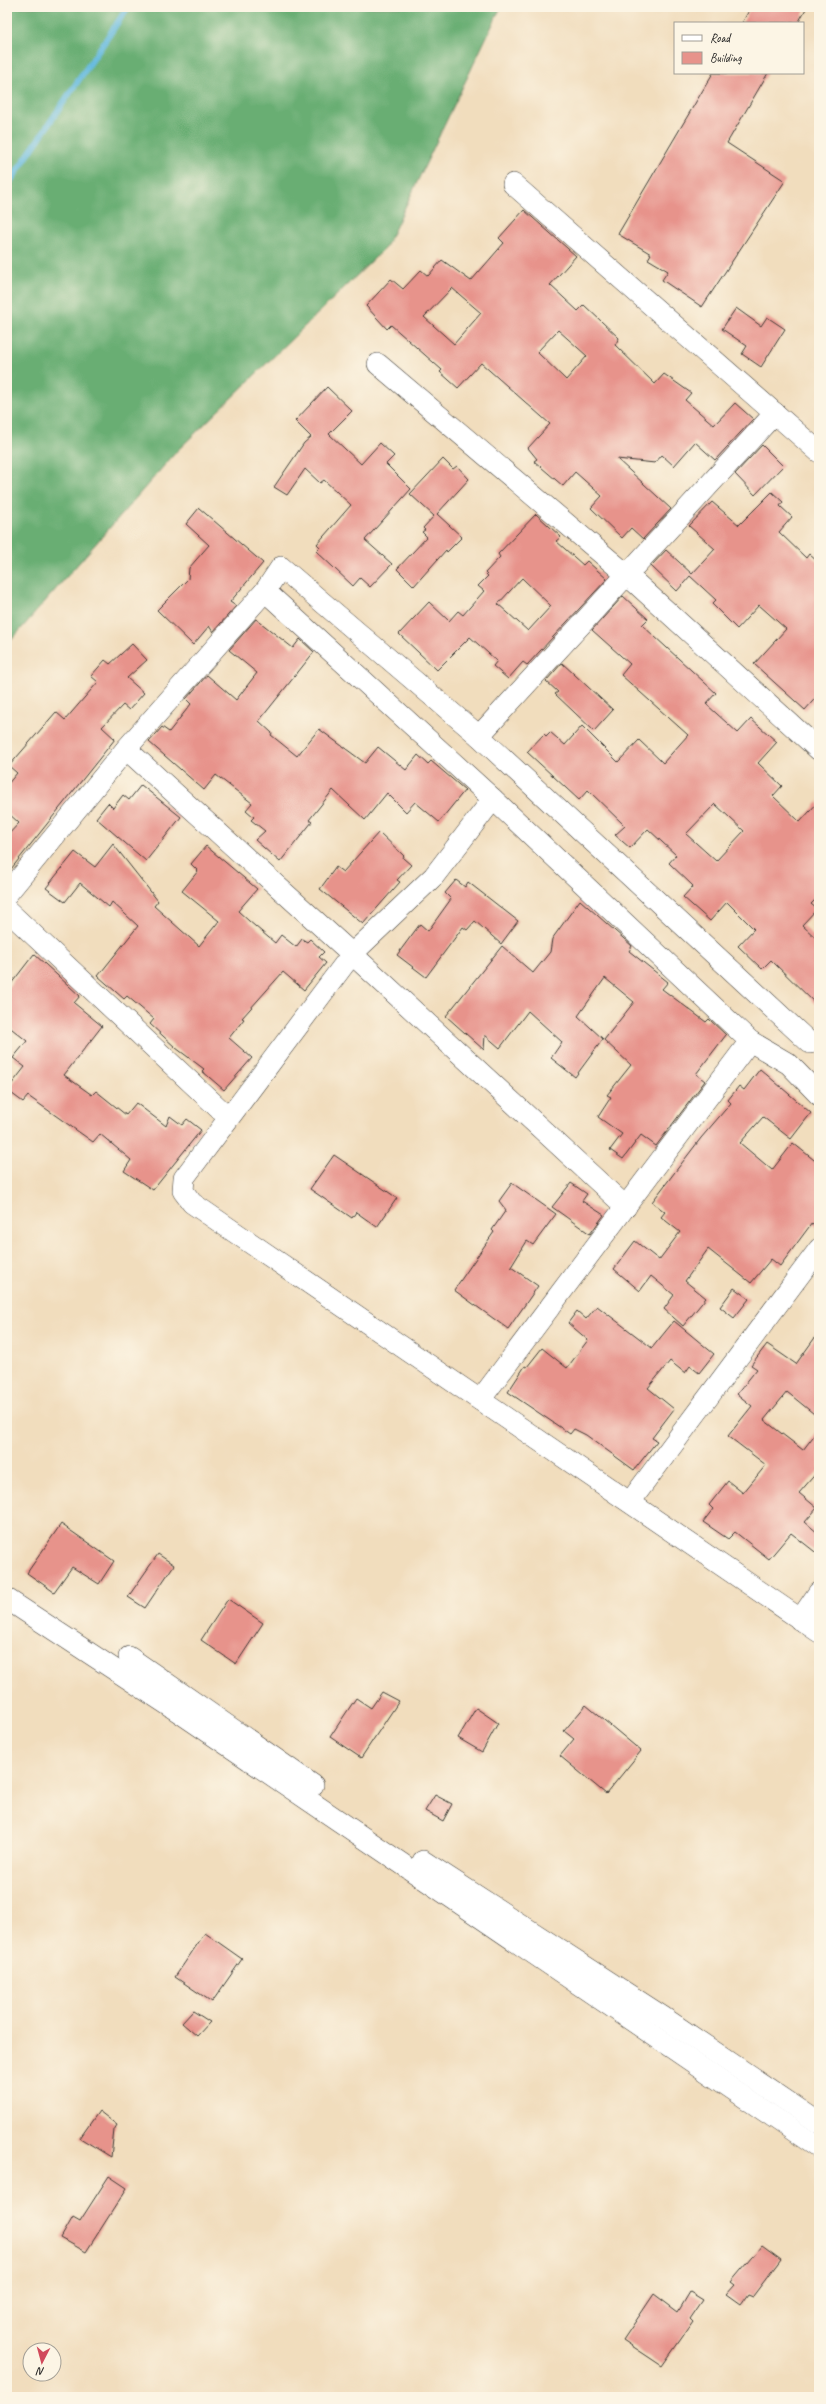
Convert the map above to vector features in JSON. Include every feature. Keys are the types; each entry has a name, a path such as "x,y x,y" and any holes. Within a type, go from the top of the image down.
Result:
{"street":[{"path":"513,184 819,452"},
{"path":"378,364 627,575 819,750"},
{"path":"479,736 776,413"},
{"path":"7,894 126,749 265,591 281,567 479,736 815,1038 790,1064"},
{"path":"265,591 492,799 750,1041 790,1064 819,1095"},
{"path":"126,749 352,954 626,1207"},
{"path":"492,799 434,876 352,954 228,1117 184,1178 184,1191 192,1203 819,1632"},
{"path":"7,910 228,1117"},
{"path":"480,1400 750,1041"},
{"path":"630,1502 819,1249"},
{"path":"800,1620 819,1592"},
{"path":"7,1599 179,1712 819,2148"},
{"path":"129,1657 390,1839 663,2017 819,2123"}],"green space":[{"path":"7,7 501,7 386,247 177,451 7,645"}],"building":[{"path":"751,7 807,7 799,22 743,22"},
{"path":"712,74 767,74 727,143 785,181 702,307 662,280 668,271 648,259 651,254 618,234"},
{"path":"524,210 576,256 550,285 578,311 584,305 619,338 615,345 655,384 664,374 691,393 685,400 714,425 735,403 753,419 715,460 695,442 674,466 662,455 655,463 617,459 671,509 643,539 631,528 622,538 591,508 602,496 575,472 563,486 534,461 537,459 528,448 550,424 481,363 458,388 440,372 442,370 391,325 387,329 366,306 391,279 403,289 421,270 428,276 442,260 471,281 504,243 499,238","holes":["452,288 481,313 454,344 424,317","558,330 587,356 566,380 537,352"]},
{"path":"736,308 761,326 767,317 785,329 761,367 742,354 747,346 722,329"},
{"path":"327,387 352,411 329,434 361,464 380,443 394,456 386,464 411,489 365,540 392,564 370,587 360,578 353,586 316,551 320,547 317,544 351,505 324,480 320,483 305,469 287,495 274,487 304,443 311,437 295,421"},
{"path":"762,445 783,466 755,495 735,474"},
{"path":"443,459 453,469 457,466 469,479 437,514 462,537 447,552 446,550 414,586 397,569 427,537 422,532 425,530 423,528 434,516 410,494"},
{"path":"772,492 783,502 780,506 792,517 779,532 806,558 809,554 819,563 819,694 805,710 754,664 786,629 759,605 737,629 712,604 716,600 690,576 677,591 651,566 666,550 692,574 715,549 689,526 712,502 739,525"},
{"path":"199,508 263,563 230,602 236,606 213,632 209,626 193,645 157,610 188,579 189,568 209,545 186,524"},
{"path":"536,514 561,537 556,541 583,565 587,561 607,579 527,665 523,662 508,679 493,666 497,661 470,637 437,670 399,634 429,602 449,621 458,611 463,615 484,591 478,586 488,576 485,573 500,557 498,554","holes":["522,578 551,606 528,631 498,604"]},
{"path":"623,596 648,619 642,625 716,693 706,704 738,733 751,719 777,742 758,763 782,786 773,796 800,822 819,801 819,896 811,904 817,909 802,925 819,941 819,1007 771,960 762,969 738,946 754,929 727,902 710,921 683,897 693,886 669,863 676,855 648,829 630,848 615,835 625,826 588,790 579,800 527,752 544,734 546,736 550,732 565,745 582,726 618,762 639,740 663,763 688,735 621,675 630,664 592,630","holes":["715,804 744,831 716,861 686,834"]},
{"path":"256,619 293,648 300,639 314,652 259,721 272,733 271,735 297,756 319,729 365,763 378,747 406,770 418,755 428,764 431,761 465,790 439,822 415,802 406,812 387,793 365,820 333,790 309,820 312,822 280,862 255,840 265,831 251,820 254,817 246,810 252,803 216,775 204,790 149,742 162,727 169,732 191,704 186,699 207,675 236,700 257,673 229,650"},
{"path":"132,644 147,660 127,678 144,693 129,710 123,705 102,727 115,739 7,874 7,836 19,823 7,812 7,785 17,773 9,766 56,712 65,720 98,682 91,676 105,660 110,664"},
{"path":"562,663 613,710 594,731 555,694 558,692 546,681"},
{"path":"141,785 181,817 146,861 96,818 108,803 113,808 123,795 129,800"},
{"path":"379,832 404,856 403,858 411,865 397,880 400,882 363,924 320,889 336,867 343,872"},
{"path":"113,844 158,901 154,906 199,946 219,921 182,891 198,871 191,864 206,846 257,889 238,911 249,921 275,943 281,935 296,947 302,939 307,942 310,939 324,952 319,957 326,963 304,990 283,972 242,1018 244,1019 229,1038 252,1058 224,1090 202,1071 204,1069 176,1048 150,1024 154,1019 127,996 124,999 98,976 138,926 112,902 109,907 80,883 65,902 46,888 75,852 95,867"},
{"path":"456,880 465,887 468,882 518,921 501,944 475,921 467,930 463,927 426,977 397,955 420,924 428,931 451,899 445,893"},
{"path":"580,900 632,946 629,951 668,982 662,989 706,1022 709,1019 726,1035 696,1074 705,1081 656,1146 641,1135 623,1159 610,1150 622,1134 598,1117 611,1097 607,1095 631,1065 604,1040 634,1002 605,978 578,1016 603,1039 575,1077 551,1058 562,1042 528,1011 500,1048 485,1035 484,1050 446,1016 502,946 533,973 550,952 552,939"},
{"path":"34,954 80,996 74,1003 102,1026 64,1075 92,1095 96,1091 126,1115 136,1103 166,1126 170,1116 182,1125 187,1119 201,1130 153,1190 124,1171 131,1160 100,1134 93,1142 28,1096 23,1102 7,1090 25,1067 13,1058 27,1041 7,1025 7,989"},
{"path":"760,1069 811,1113 791,1139 763,1117 740,1143 772,1170 793,1143 819,1164 819,1229 812,1223 780,1266 771,1259 751,1283 708,1249 685,1281 706,1298 683,1326 664,1309 674,1295 651,1276 640,1291 614,1269 635,1241 659,1260 680,1232 661,1217 665,1212 652,1202 701,1138 731,1103 728,1100 739,1086 744,1090"},
{"path":"334,1155 397,1198 377,1227 356,1212 352,1218 310,1189"},
{"path":"512,1183 556,1214 533,1245 527,1241 511,1267 538,1286 508,1329 454,1290 494,1232 492,1230 506,1210 499,1201"},
{"path":"571,1183 587,1194 582,1201 604,1215 590,1234 552,1207"},
{"path":"734,1288 749,1299 734,1318 720,1307"},
{"path":"597,1306 652,1348 674,1321 714,1354 699,1373 690,1366 685,1373 670,1361 648,1388 674,1409 652,1438 657,1441 634,1470 586,1435 574,1429 570,1434 508,1392 525,1366 527,1367 542,1348 567,1368 588,1340 568,1323 577,1311 586,1319"},
{"path":"819,1332 819,1418 787,1392 764,1420 803,1450 819,1429 819,1470 799,1493 817,1508 805,1522 819,1534 819,1555 791,1533 769,1559 735,1532 728,1539 703,1522 713,1509 709,1505 728,1481 743,1493 766,1465 728,1436 752,1406 737,1394 757,1369 751,1365 767,1344 796,1364"},
{"path":"61,1524 114,1561 99,1584 72,1567 54,1592 27,1573"},
{"path":"158,1554 174,1565 145,1608 128,1597"},
{"path":"228,1599 263,1623 236,1664 201,1640"},
{"path":"382,1692 399,1701 361,1758 330,1737 356,1698 371,1708"},
{"path":"586,1705 641,1751 606,1794 560,1756 574,1739 564,1731"},
{"path":"476,1708 498,1723 482,1752 458,1738"},
{"path":"435,1795 452,1804 443,1821 425,1811"},
{"path":"205,1933 242,1959 212,2002 175,1977"},
{"path":"193,2011 210,2022 197,2036 182,2023"},
{"path":"99,2111 117,2125 114,2130 111,2157 80,2138"},
{"path":"109,2176 127,2188 86,2252 61,2238 73,2217 80,2221"},
{"path":"762,2245 781,2259 753,2296 748,2294 740,2305 726,2295 735,2285 731,2282"},
{"path":"690,2292 703,2300 690,2319 693,2322 662,2366 623,2340 654,2294 678,2312"}],"waterway":[{"path":"7,186 128,7"}]}
